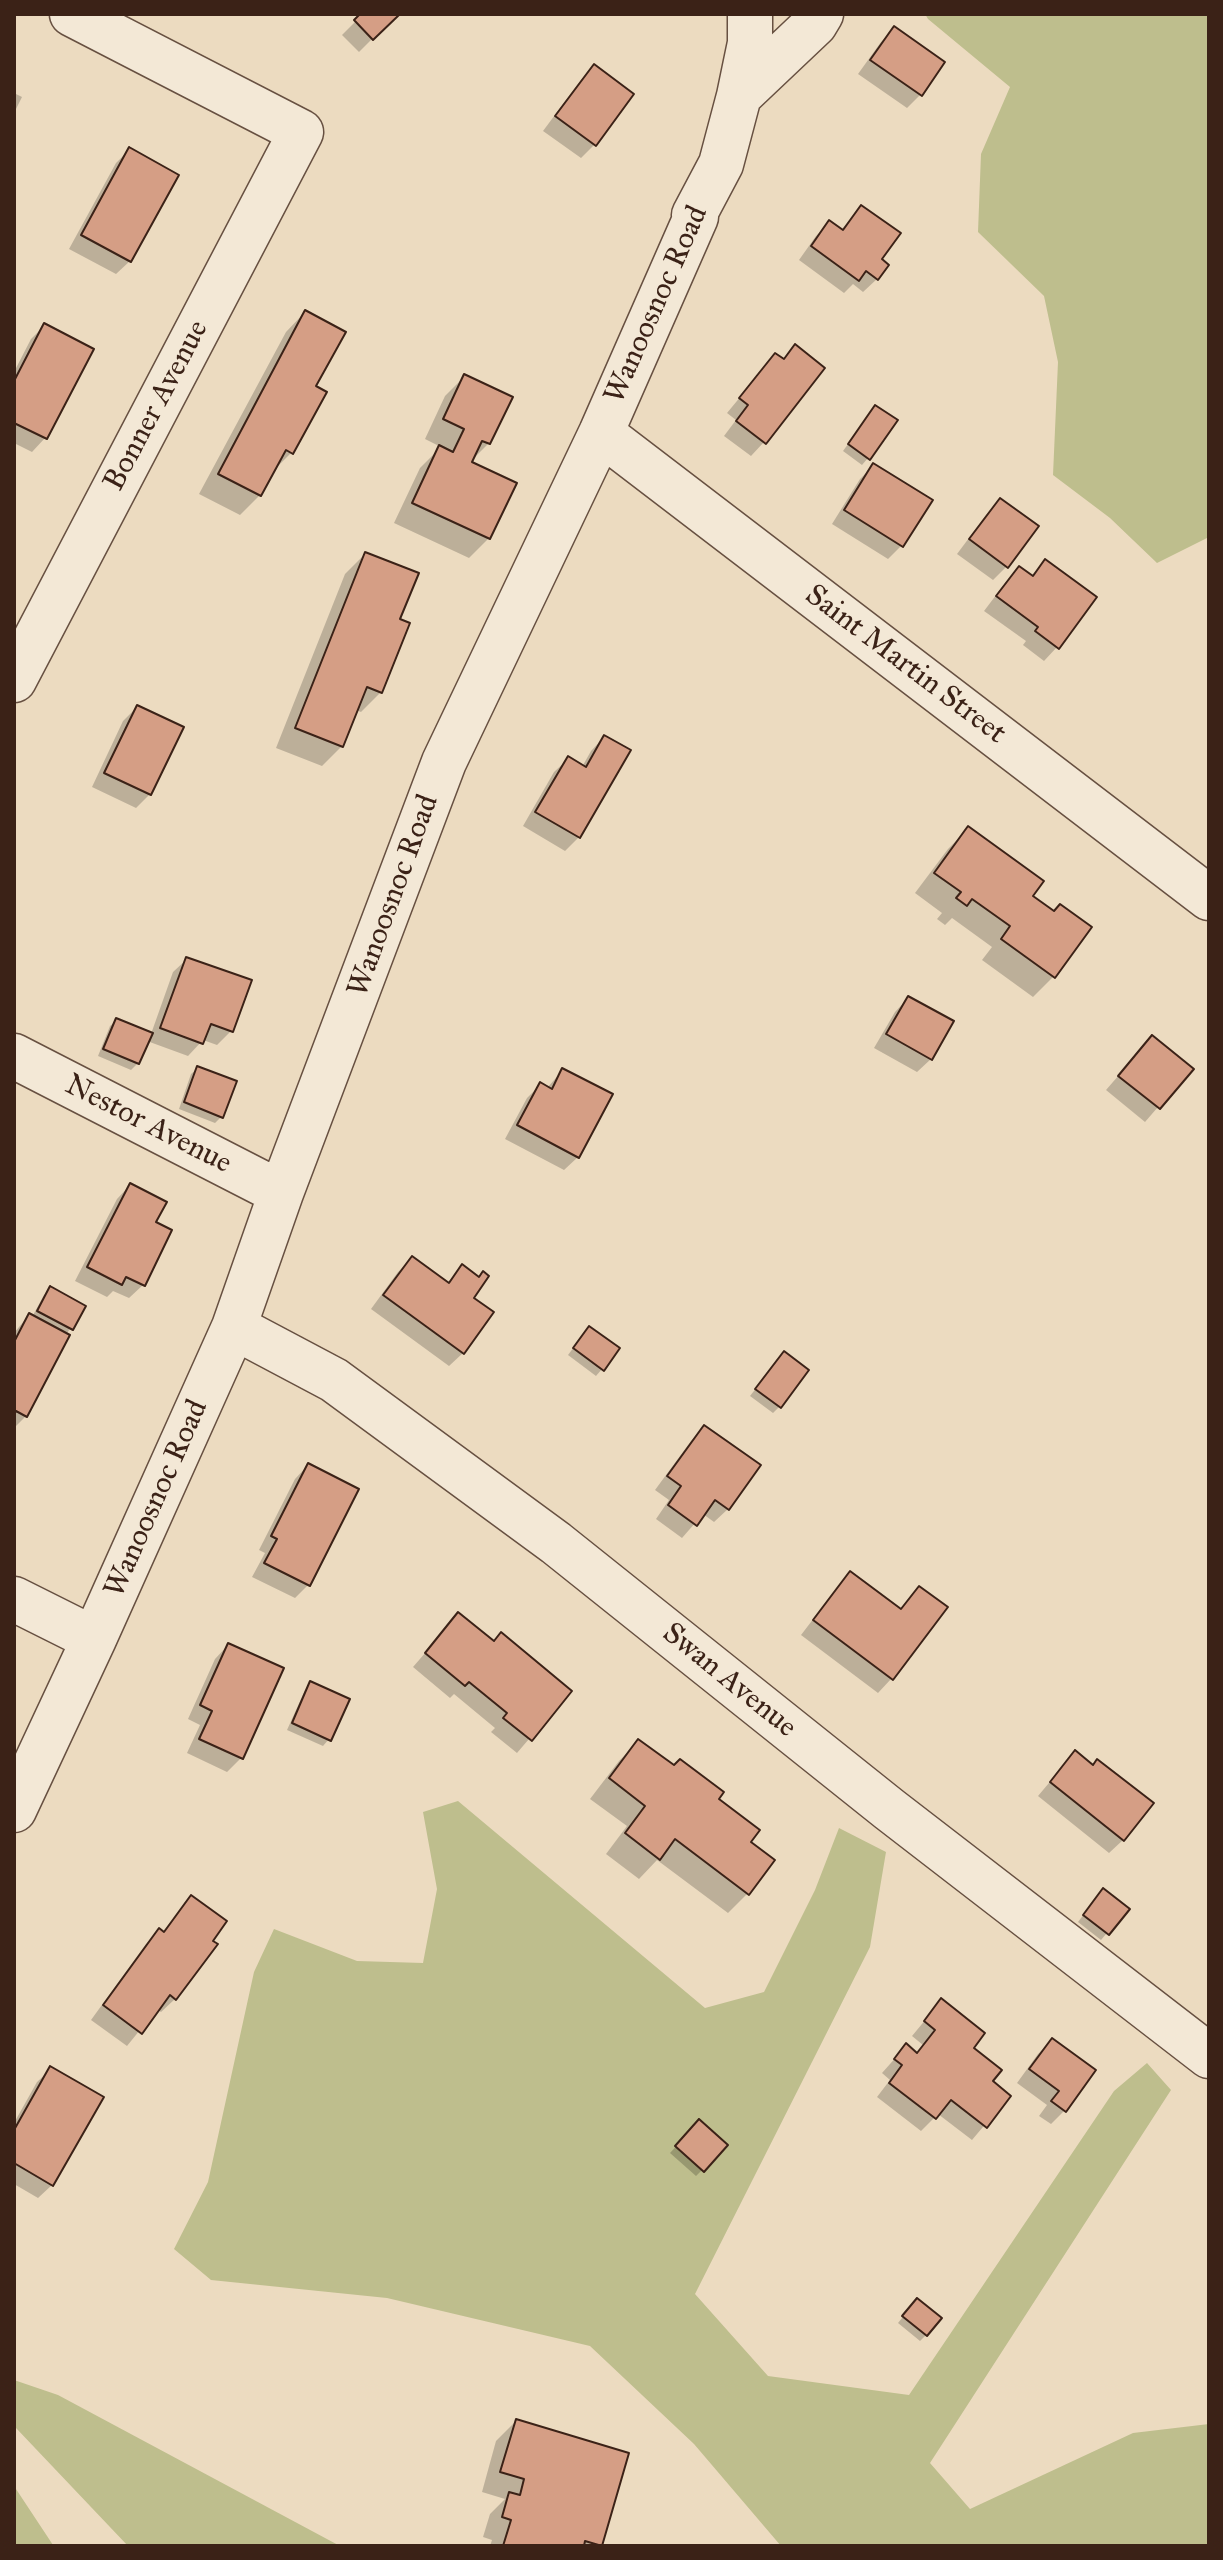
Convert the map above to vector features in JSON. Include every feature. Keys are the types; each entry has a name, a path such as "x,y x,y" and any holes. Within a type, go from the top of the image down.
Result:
{"street":[{"name":"Bonner Avenue","path":"14,680 301,132 72,14"},
{"name":"Wanoosnoc Road","path":"14,1810 234,1327 281,1193 444,762 601,433 696,217 694,215 721,164 750,43 750,14"},
{"path":"739,96 815,24 821,14"},
{"name":"Saint Martin Street","path":"601,433 1209,898"},
{"name":"Nestor Avenue","path":"14,1056 281,1193"},
{"name":"Swan Avenue","path":"234,1327 334,1380 556,1543 889,1809 1209,2056"},
{"path":"14,1599 94,1639"}],"green space":[{"path":"925,14 1209,14 1209,537 1157,563 1110,518 1053,475 1058,362 1044,296 978,232 981,154 1010,87"},
{"path":"458,1801 705,2008 764,1992 815,1890 839,1828 886,1852 870,1947 695,2294 768,2376 909,2395 1114,2091 1147,2063 1171,2090 930,2463 970,2509 1133,2433 1209,2424 1209,2546 781,2546 694,2444 590,2346 387,2298 211,2280 174,2249 208,2182 254,1972 274,1929 357,1961 423,1963 437,1889 423,1812"},
{"path":"14,2380 58,2395 340,2546 128,2546 16,2428"},
{"path":"14,2486 53,2545 53,2546 14,2546"}],"building":[{"path":"360,14 400,14 373,40 354,20"},
{"path":"894,26 945,62 922,96 870,60"},
{"path":"594,64 634,94 596,146 555,116"},
{"path":"129,147 179,175 131,262 81,235"},
{"path":"861,205 901,233 882,259 889,265 878,280 866,271 859,281 811,246 829,220 843,230"},
{"path":"305,310 346,332 316,386 327,392 293,454 286,450 261,496 218,474"},
{"path":"44,323 94,349 47,439 14,423 14,381"},
{"path":"795,344 825,368 766,444 736,421 748,405 739,398 775,353 784,359"},
{"path":"464,374 513,397 490,444 482,441 472,462 517,483 490,539 412,503 439,445 453,452 464,429 443,419"},
{"path":"875,405 898,420 870,460 848,444"},
{"path":"873,463 933,500 903,547 844,510"},
{"path":"1000,498 1039,526 1008,568 969,539"},
{"path":"365,552 419,573 400,619 410,623 382,693 367,687 343,747 295,728"},
{"path":"1045,559 1097,597 1059,649 1035,631 1038,627 996,596 1019,566 1033,576"},
{"path":"137,705 184,727 151,795 104,773"},
{"path":"604,735 631,750 580,838 535,812 568,756 586,767"},
{"path":"968,826 1044,881 1033,896 1054,911 1060,904 1092,927 1055,978 1001,939 1010,926 972,899 967,906 956,898 961,892 934,873"},
{"path":"186,957 252,980 233,1032 211,1024 203,1044 160,1028"},
{"path":"908,996 954,1021 932,1060 886,1034"},
{"path":"116,1018 153,1033 139,1064 103,1049"},
{"path":"1152,1035 1194,1069 1160,1109 1118,1076"},
{"path":"197,1066 237,1081 223,1118 184,1102"},
{"path":"562,1068 613,1094 579,1158 517,1125 540,1082 552,1089"},
{"path":"130,1183 167,1202 156,1222 172,1230 145,1286 126,1277 122,1285 87,1267"},
{"path":"412,1256 449,1283 462,1264 479,1277 483,1271 489,1276 474,1298 494,1312 464,1354 383,1295"},
{"path":"50,1286 86,1306 73,1330 37,1311"},
{"path":"29,1313 70,1335 27,1417 16,1411 14,1415 14,1342"},
{"path":"589,1326 620,1348 604,1371 573,1348"},
{"path":"784,1351 809,1370 781,1408 755,1389"},
{"path":"704,1425 761,1465 729,1510 715,1500 697,1526 668,1505 681,1486 667,1476"},
{"path":"308,1463 359,1489 310,1586 264,1563 277,1539 271,1536"},
{"path":"850,1571 901,1609 919,1586 948,1607 893,1680 813,1620"},
{"path":"458,1612 494,1641 501,1632 572,1691 532,1741 503,1718 507,1713 469,1682 465,1686 425,1653"},
{"path":"228,1643 284,1668 243,1759 199,1739 212,1711 200,1705"},
{"path":"310,1681 350,1699 331,1741 292,1723"},
{"path":"638,1739 674,1765 680,1759 724,1792 719,1799 760,1830 751,1842 775,1860 749,1895 675,1839 660,1860 625,1833 645,1806 609,1778"},
{"path":"1075,1750 1093,1765 1097,1759 1154,1803 1124,1841 1050,1782"},
{"path":"1103,1888 1130,1909 1109,1935 1083,1915"},
{"path":"191,1895 227,1921 213,1941 218,1944 176,2000 170,1995 142,2034 103,2005 159,1928 164,1932"},
{"path":"941,1998 985,2033 974,2048 1002,2070 993,2081 1011,2096 987,2128 951,2100 936,2119 889,2083 902,2065 894,2059 906,2043 917,2053 935,2030 924,2021"},
{"path":"1052,2038 1096,2070 1066,2112 1051,2101 1059,2091 1029,2069"},
{"path":"50,2066 104,2097 53,2186 14,2163 14,2130"},
{"path":"699,2119 728,2145 704,2172 675,2146"},
{"path":"917,2298 942,2318 927,2336 902,2316"},
{"path":"516,2419 629,2453 602,2546 585,2541 584,2546 503,2546 511,2520 502,2517 509,2492 520,2495 524,2479 500,2472"}]}
